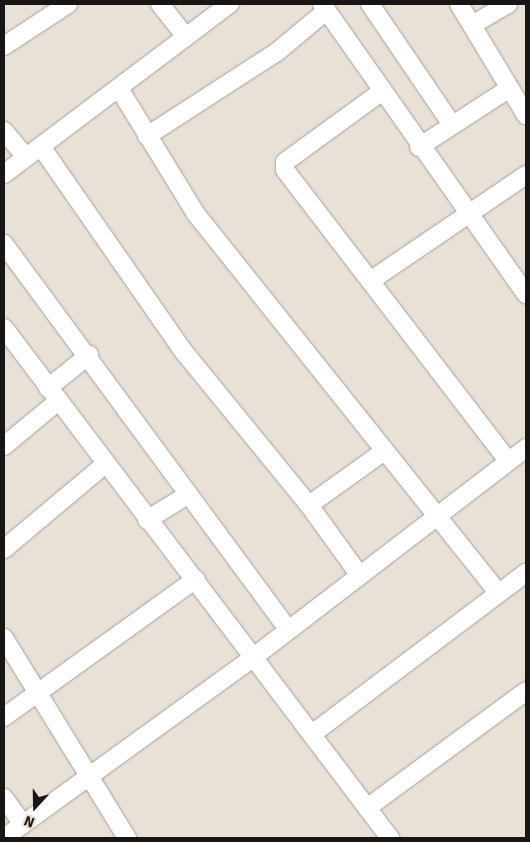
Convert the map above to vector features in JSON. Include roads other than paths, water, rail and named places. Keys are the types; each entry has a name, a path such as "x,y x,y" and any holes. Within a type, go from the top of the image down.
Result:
{"street":[{"path":"4,46 68,4"},
{"path":"160,4 186,37"},
{"path":"4,174 120,90 230,4"},
{"path":"370,4 451,123"},
{"path":"459,4 526,115"},
{"path":"472,25 508,4"},
{"path":"148,136 277,52 324,7 419,147 526,294"},
{"path":"419,147 451,123 510,88"},
{"path":"120,90 196,214 383,452 498,593"},
{"path":"381,92 284,166 508,460"},
{"path":"4,131 26,157"},
{"path":"42,148 184,352 309,505 358,573"},
{"path":"370,281 469,216 526,174"},
{"path":"4,244 89,355 288,629"},
{"path":"4,328 104,465 196,579 390,838"},
{"path":"4,446 89,355"},
{"path":"4,838 255,656 358,573 526,448"},
{"path":"309,505 383,452"},
{"path":"4,549 104,465"},
{"path":"147,520 189,494"},
{"path":"312,734 526,573"},
{"path":"4,717 196,579"},
{"path":"4,638 35,693 126,838"},
{"path":"367,808 526,691"},
{"path":"4,798 23,824"}]}
